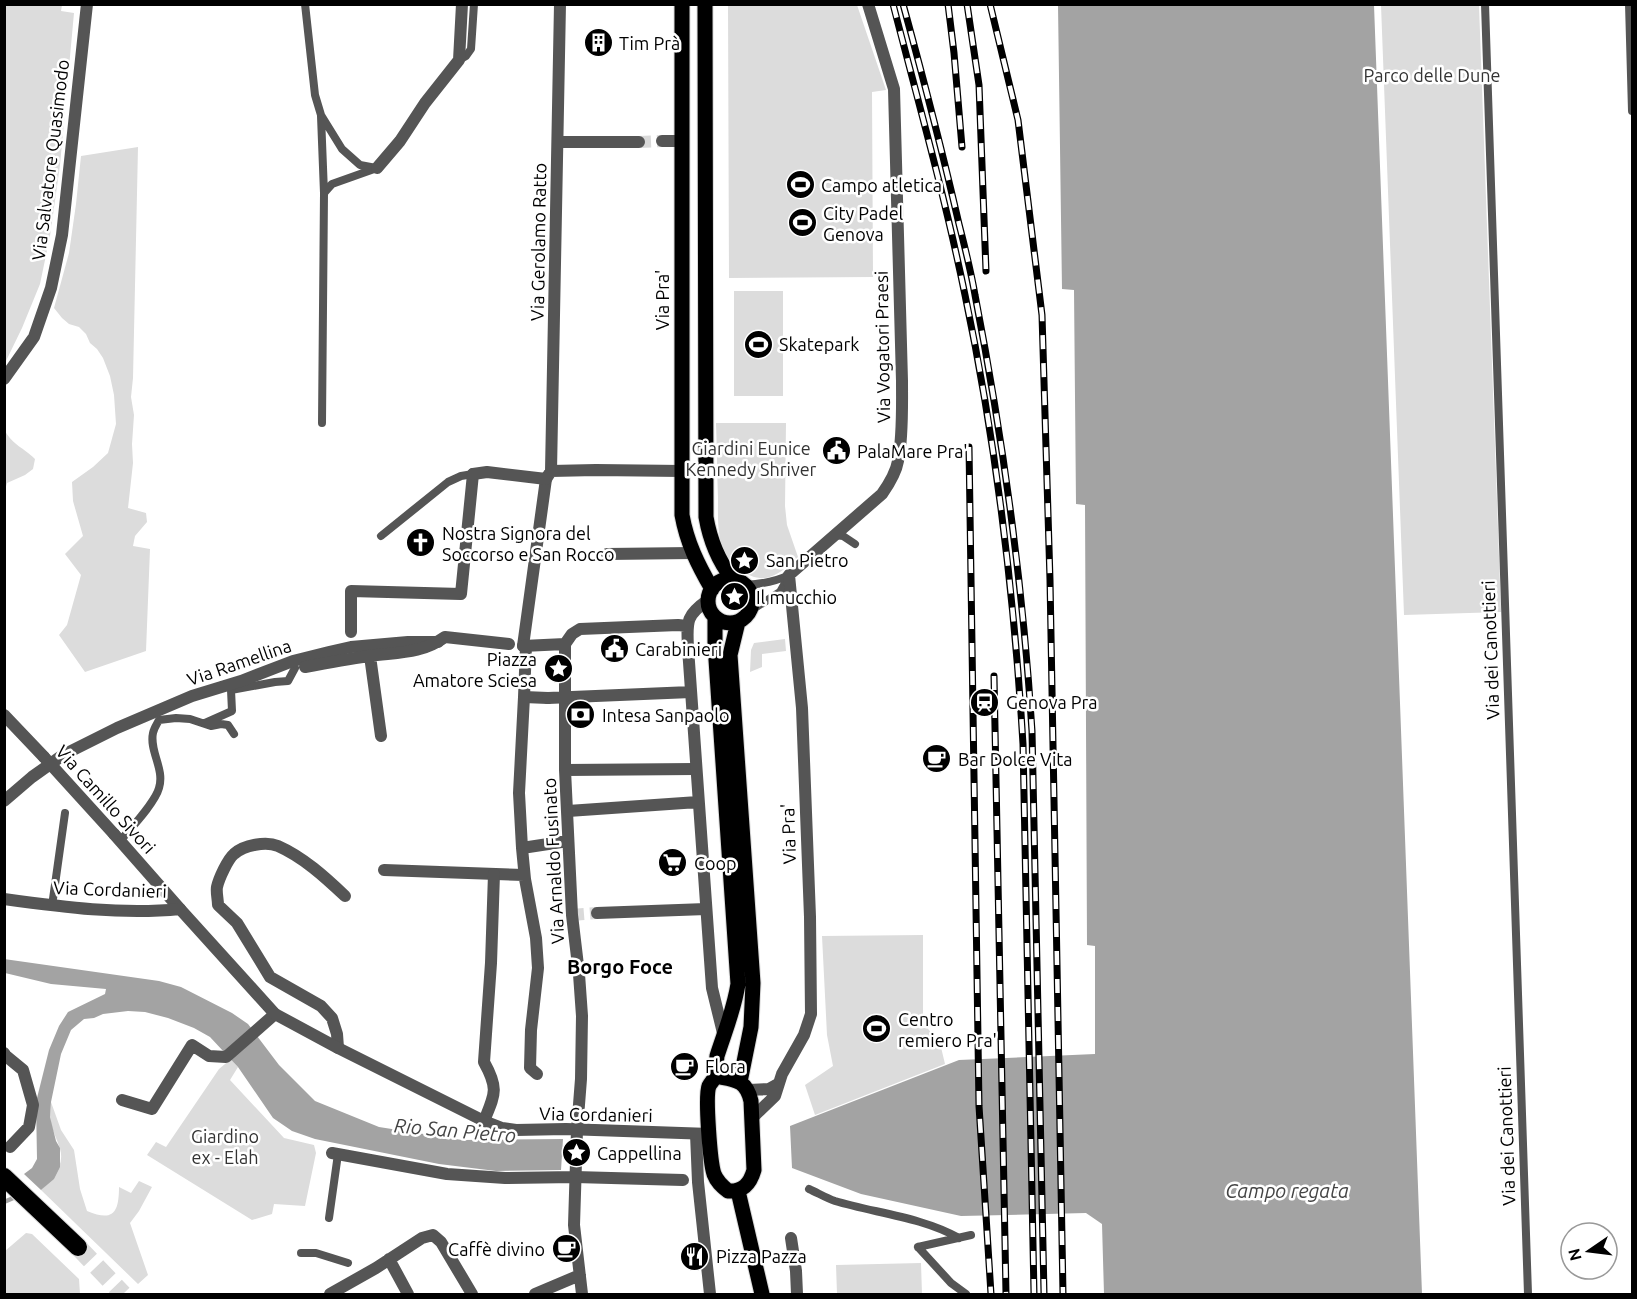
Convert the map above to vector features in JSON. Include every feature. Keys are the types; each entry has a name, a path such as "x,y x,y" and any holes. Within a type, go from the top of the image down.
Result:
{"highway":[{"path":"4,1177 78,1246"}],"main road":[{"name":"Via Pra'","path":"682,4 682,516 692,554 710,592"},
{"path":"705,4 706,517 709,536 720,561 732,578"},
{"path":"715,618 726,623 738,622 747,616 753,600 746,585 732,578 720,581 710,592 709,608 715,618 738,984 736,1000 716,1058 716,1076 709,1087 703,1134 714,1174 719,1184 728,1191 738,1191 750,1181 754,1170 751,1101 744,1086 751,1027 753,983 730,655 738,622"},
{"path":"716,1076 744,1086"},
{"path":"738,1191 761,1294"}],"street":[{"name":"Via Salvatore Quasimodo","path":"4,379 34,337 51,288 62,235 87,4"},
{"path":"377,168 459,60 462,4"},
{"name":"Via Gerolamo Ratto","path":"525,646 549,476 560,4"},
{"name":"Via Vogatori Praesi","path":"789,575 882,495 890,484 898,461 902,423 894,89 868,4"},
{"path":"662,141 682,141"},
{"path":"558,142 639,142"},
{"path":"351,632 351,591 460,594 472,474 487,472 549,476 596,470 682,471"},
{"path":"607,554 692,554"},
{"name":"Via Pra'","path":"752,1119 775,1096 783,1072 804,1035 811,1014 810,917 802,708 789,575"},
{"path":"710,592 708,600 690,615 687,626 695,769 712,988 724,1037"},
{"path":"571,697 565,644 572,634 580,629 687,626"},
{"name":"Via Ramellina","path":"300,667 420,650 445,637 509,644"},
{"name":"Via Ramellina","path":"45,762 192,696 304,658 351,647 438,642"},
{"path":"537,1074 530,1068 531,1030 538,969 536,938 524,875 519,792 525,646 565,644"},
{"path":"370,656 381,736"},
{"path":"524,697 691,692"},
{"name":"Via Arnaldo Fusinato","path":"571,697 566,770 568,841 572,915 582,1016 574,1225 582,1294"},
{"name":"Via Camillo Sivori","path":"4,715 180,909"},
{"path":"8,795 45,762"},
{"path":"566,770 695,769"},
{"path":"567,810 698,802"},
{"path":"522,848 568,841"},
{"path":"338,1048 332,1017 321,1006 270,977 237,923 218,905 216,887 234,854 253,845 267,844 277,845 316,869 345,896"},
{"path":"384,870 524,875"},
{"path":"484,1121 495,1087 484,1062 494,874"},
{"name":"Via Cordanieri","path":"4,899 52,906 122,911 154,912 180,909 275,1014 338,1048 502,1128 516,1131 577,1130 703,1134"},
{"path":"597,913 706,909"},
{"path":"122,1100 152,1109 192,1045 209,1056 226,1058 275,1014"},
{"path":"4,1053 22,1070 33,1105 29,1128 10,1147"},
{"path":"744,1086 769,1089 778,1084"},
{"path":"703,1134 698,1179 710,1294"},
{"path":"335,1153 447,1174 505,1178 683,1179"},
{"path":"330,1294 422,1238 433,1235 441,1242 472,1294"},
{"path":"791,1242 797,1294"},
{"path":"389,1259 408,1294"},
{"path":"535,1294 580,1275"}],"lane":[{"path":"305,4 315,95 321,115 324,193 322,423"},
{"path":"459,60 471,49 474,4"},
{"name":"Via dei Canottieri","path":"1485,4 1528,1294"},
{"path":"1629,4 1632,111"},
{"path":"321,115 342,149 360,165 377,168"},
{"path":"324,193 332,184 377,168"},
{"path":"381,536 448,482 472,474"},
{"path":"835,535 843,536 855,544"},
{"path":"746,585 766,584 789,575"},
{"path":"750,611 780,592 789,575"},
{"path":"205,723 232,711 231,690 274,682 290,683 300,667"},
{"path":"117,837 154,799 160,787 160,774 152,745 153,731 159,720 190,719 212,726 228,725 234,734"},
{"path":"52,906 66,813"},
{"path":"329,1218 335,1153"},
{"path":"809,1189 832,1200 918,1222 947,1231 959,1238"},
{"path":"966,1294 951,1282 918,1247 971,1235"},
{"path":"301,1253 316,1253 348,1263"}],"green space":[{"path":"5,4 62,5 61,11 74,13 60,165 50,236 40,284 5,363"},
{"name":"Campo atletica","path":"728,5 857,5 886,90 872,92 873,277 729,278"},
{"name":"Parco delle Dune","path":"1381,5 1479,5 1501,612 1404,615"},
{"path":"138,147 131,397 134,415 133,463 128,508 146,513 147,522 135,536 133,546 150,549 146,651 85,672 59,635 67,625 81,575 65,554 83,536 73,501 72,482 108,453 116,424 114,395 110,376 97,349 79,327 69,324 54,308 69,253 81,156"},
{"name":"Skatepark","path":"734,291 783,291 783,396 734,396"},
{"name":"Giardini Eunice Kennedy Shriver","path":"716,423 786,423 785,506 787,525 798,557 774,576 761,578 745,573 732,563 723,549 718,524"},
{"path":"5,431 15,443 35,459 33,469 7,483 5,490"},
{"path":"785,639 786,651 762,654 762,667 750,672 751,650 754,643"},
{"name":"Centro remiero Pra'","path":"923,935 923,1023 940,1043 945,1064 815,1115 805,1085 833,1066 827,1035 822,936"},
{"name":"Giardino ex - Elah","path":"231,1059 238,1067 230,1080 284,1138 314,1145 316,1153 305,1206 274,1204 272,1214 252,1220 147,1155 156,1142 166,1147 219,1069"},
{"path":"51,1102 61,1130 74,1150 80,1189 87,1211 103,1216 113,1213 118,1203 119,1187 131,1193 139,1181 152,1187 130,1223 148,1275 138,1284 41,1190 54,1177 61,1161 60,1149 50,1120"},
{"path":"26,1233 32,1234 79,1279 80,1294 5,1294 5,1251"},
{"path":"921,1263 922,1294 837,1294 836,1265"}],"water":[{"name":"Campo regata","path":"1058,5 1374,5 1422,1294 1104,1294 1102,1224 1086,1213 961,1216 861,1194 792,1168 790,1126 959,1060 1095,1054 1095,946 1087,945 1085,505 1076,504 1074,290 1062,289"},
{"path":"4,959 159,981 181,987 232,1013 248,1024 279,1065 315,1101 379,1127 462,1140 563,1139 561,1170 496,1171 439,1164 315,1139 292,1131 273,1118 238,1067 210,1037 168,1018 145,1012 128,1011 84,1019 71,1030 61,1054 51,1102 50,1117 60,1148 60,1167 54,1179 41,1190 24,1174 32,1168 37,1159 36,1102 49,1050 68,1012 105,994 106,989 51,984 5,973"}],"waterway":[{"path":"4,1202 18,1196"}],"tunnel":[{"path":"639,142 662,141"},
{"path":"572,915 597,913"},
{"path":"78,1247 123,1294"}],"railway":[{"path":"893,4 940,185 965,295 995,462 1009,575 1023,744 1034,1294"},
{"path":"903,4 972,277 1011,512 1032,731 1044,1294"},
{"path":"948,4 962,147"},
{"path":"967,4 979,85 986,271"},
{"path":"990,4 1018,120 1042,315 1050,580 1063,1294"},
{"path":"969,447 979,1106 991,1294"},
{"path":"994,676 1006,1294"}],"place":[{"name":"Tim Prà","path":"598,43"},
{"name":"Campo atletica","path":"800,185"},
{"name":"City Padel Genova","path":"802,223"},
{"name":"Skatepark","path":"758,344"},
{"name":"PalaMare Pra'","path":"836,451"},
{"name":"Nostra Signora del Soccorso e San Rocco","path":"421,543"},
{"name":"San Pietro","path":"745,560"},
{"name":"Il mucchio","path":"735,597"},
{"name":"Carabinieri","path":"614,649"},
{"name":"Piazza Amatore Sciesa","path":"558,669"},
{"name":"Genova Pra","path":"985,702"},
{"name":"Intesa Sanpaolo","path":"581,715"},
{"name":"Bar Dolce Vita","path":"937,759"},
{"name":"Coop","path":"673,863"},
{"name":"Centro remiero Pra'","path":"877,1029"},
{"name":"Flora","path":"684,1066"},
{"name":"Cappellina","path":"576,1153"},
{"name":"Caffè divino","path":"566,1249"},
{"name":"Pizza Pazza","path":"695,1256"}],"district":[{"name":"Borgo Foce","path":"620,966"}],"water label":[{"name":"Rio San Pietro","path":"455,1130"}]}
